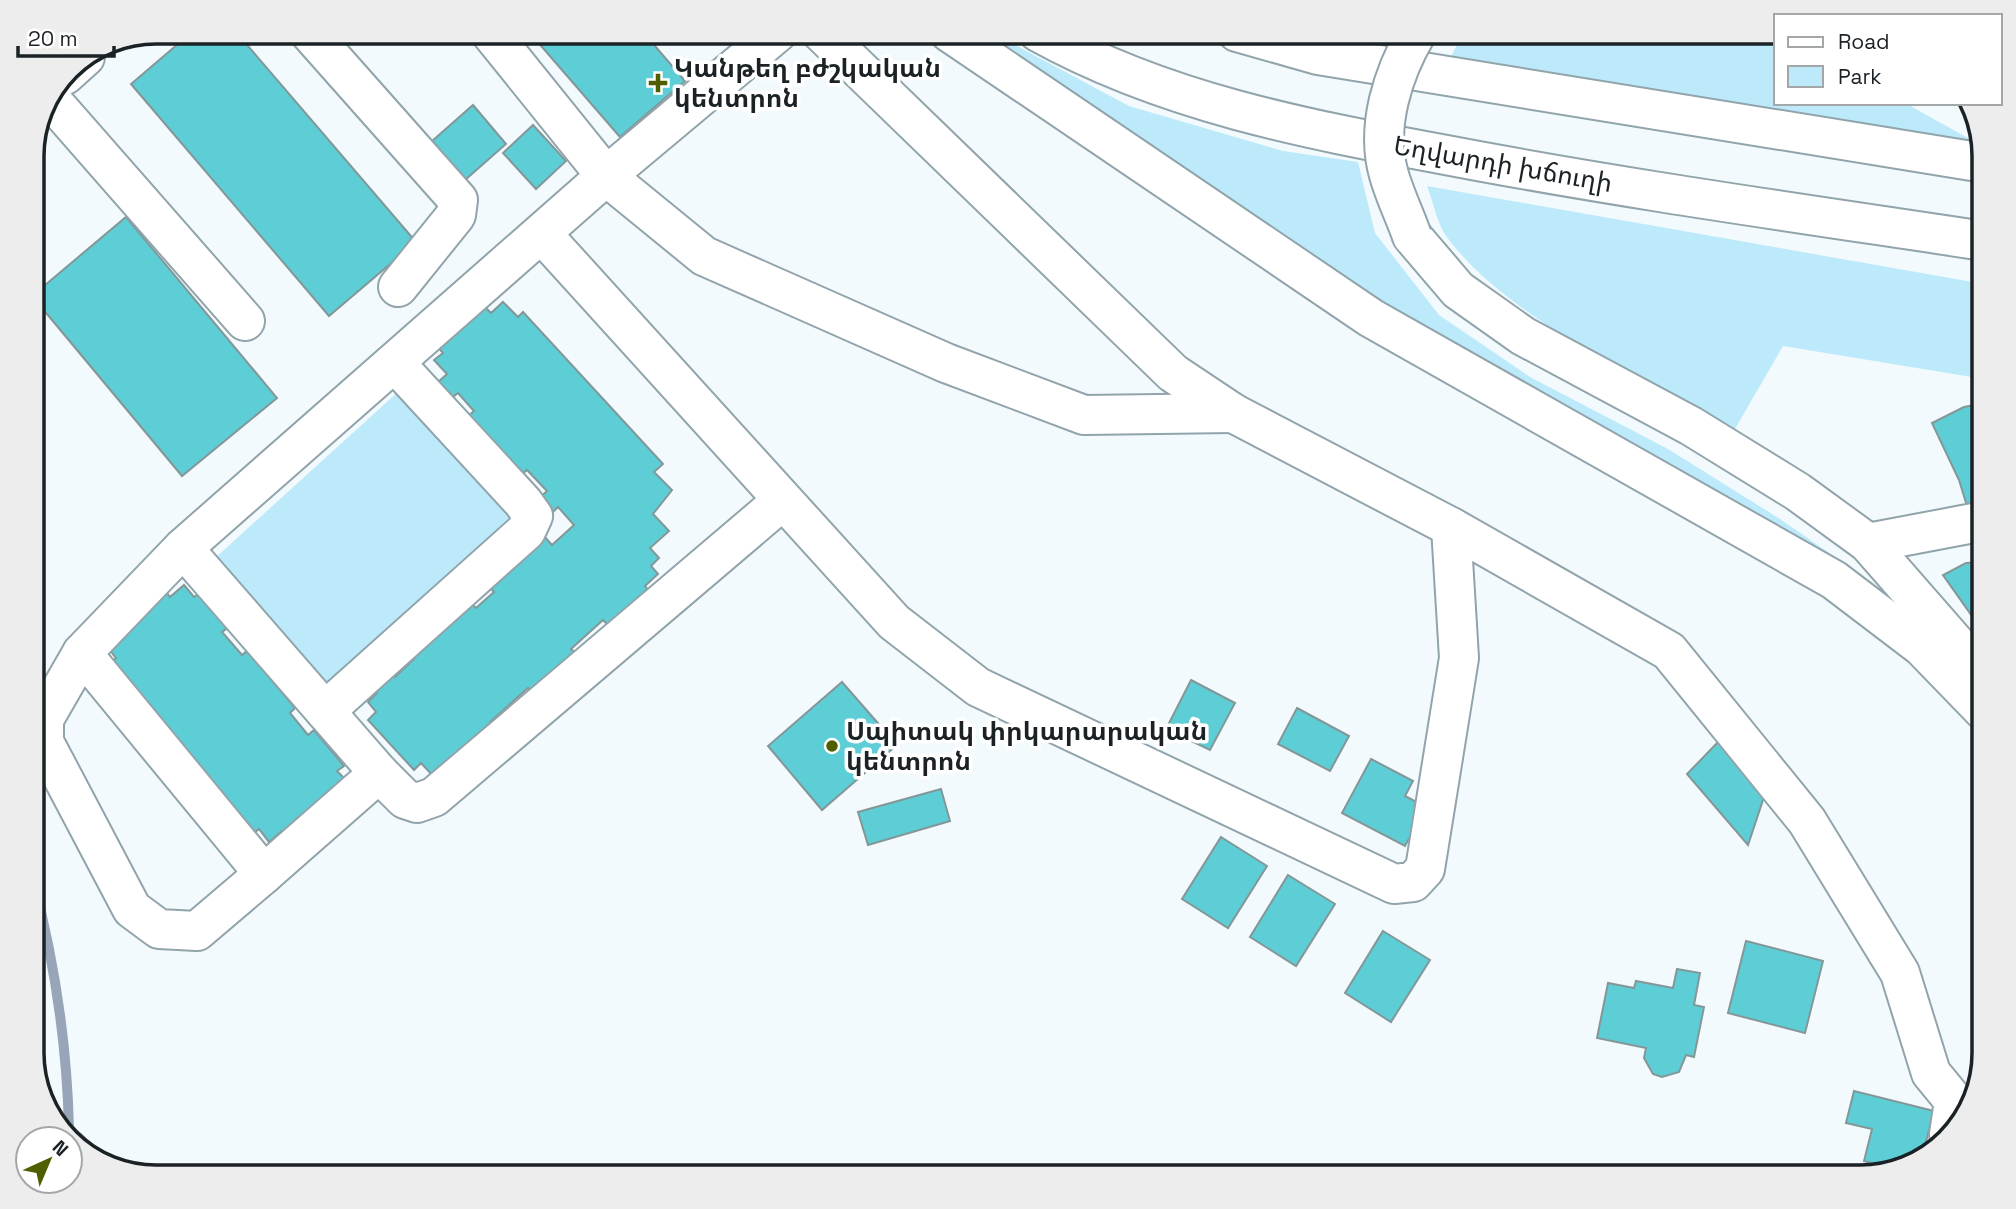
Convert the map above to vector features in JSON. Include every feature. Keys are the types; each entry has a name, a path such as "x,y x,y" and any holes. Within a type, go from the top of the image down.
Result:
{"main road":[{"path":"320,44 457,200 456,215 398,287"},
{"path":"500,44 606,176 704,256 946,363 1084,415 1233,413"},
{"path":"379,773 197,930 159,929 132,909 44,742 44,719 82,653 183,548 606,176 764,44"},
{"path":"833,44 1173,373 1233,413 1451,527 1669,650 1807,821 1900,973 1931,1073 1954,1101 1952,1117"},
{"path":"967,44 1371,318 1834,580 1922,647 1972,699"},
{"name":"Եղվարդի խճուղի","path":"1059,44 1077,54 1190,99 1328,133 1528,171 1972,239"},
{"path":"1279,44 1318,55 1972,161"},
{"path":"1410,44 1383,120 1388,173 1412,236 1458,290 1522,336 1691,426 1798,492 1868,543 1958,646 1972,675"},
{"path":"56,105 245,321"},
{"path":"542,234 894,622 978,687 1394,884 1413,882 1425,869 1459,658 1451,527"},
{"path":"325,711 526,531 533,516 395,363"},
{"path":"183,548 379,773 405,799 417,803 434,797 782,501"},
{"path":"1868,543 1972,523"},
{"path":"82,653 264,874"}],"green space":[{"path":"1000,44 1013,44 1129,106 1283,151 1358,162 1375,233 1439,315 1530,377 1668,449 1780,519 1851,568 1377,302"},
{"path":"1458,44 1774,44 1774,105 1909,105 1970,139 1971,145 1449,60"},
{"path":"1427,186 1972,282 1972,377 1783,346 1735,429 1620,368 1540,321 1472,266 1446,236"},
{"path":"399,391 520,524 335,692 214,559"}],"building":[{"path":"178,44 246,44 416,242 329,316 131,84"},
{"path":"539,44 653,44 685,81 620,137"},
{"path":"473,105 506,144 465,180 432,141"},
{"path":"533,125 566,161 536,189 503,153"},
{"path":"126,217 277,398 182,476 44,310 44,286"},
{"path":"503,302 518,317 523,312 663,464 654,472 672,490 653,514 669,531 650,548 659,558 651,566 658,574 645,586 649,591 610,627 603,620 571,649 578,655 535,695 528,688 490,722 497,730 433,776 421,763 414,770 368,720 376,712 368,702 377,693 372,688 390,671 395,677 414,659 410,655 470,602 476,608 494,592 488,586 543,535 552,545 574,525 558,507 551,514 538,499 547,491 527,470 520,476 466,418 474,411 458,393 453,397 438,382 447,374 434,360 443,353 437,346 482,304 491,313"},
{"path":"1972,405 1972,508 1968,509 1959,480 1932,423"},
{"path":"1972,563 1972,616 1943,575"},
{"path":"184,585 194,597 200,593 229,627 222,632 242,655 247,651 295,708 290,713 308,735 314,730 344,766 337,771 345,779 288,838 282,831 269,842 259,829 254,833 112,662 116,658 108,648 164,589 170,597"},
{"path":"1191,680 1235,703 1210,750 1166,729"},
{"name":"Սպիտակ փրկարարական կենտրոն","path":"842,682 897,745 822,810 768,746"},
{"path":"1297,708 1349,736 1330,771 1278,744"},
{"path":"1720,740 1764,797 1748,845 1687,774"},
{"path":"1371,759 1413,781 1405,796 1426,807 1405,846 1342,813"},
{"path":"941,789 950,821 868,845 858,812"},
{"path":"1221,837 1267,866 1228,928 1182,899"},
{"path":"1288,875 1335,904 1296,966 1250,937"},
{"path":"1383,931 1430,960 1391,1022 1345,993"},
{"path":"1746,941 1823,961 1805,1033 1728,1013"},
{"path":"1677,969 1700,973 1694,1005 1704,1007 1694,1057 1686,1055 1679,1072 1662,1077 1653,1074 1644,1058 1646,1048 1597,1038 1608,983 1634,988 1636,981 1673,988"},
{"path":"1854,1091 1934,1111 1926,1144 1903,1157 1875,1164 1864,1161 1872,1129 1846,1123"}],"waterway":[{"path":"44,926 58,1001 69,1122"}],"place":[{"name":"Կանթեղ բժշկական կենտրոն","path":"658,83"},
{"name":"Սպիտակ փրկարարական կենտրոն","path":"832,746"}]}
